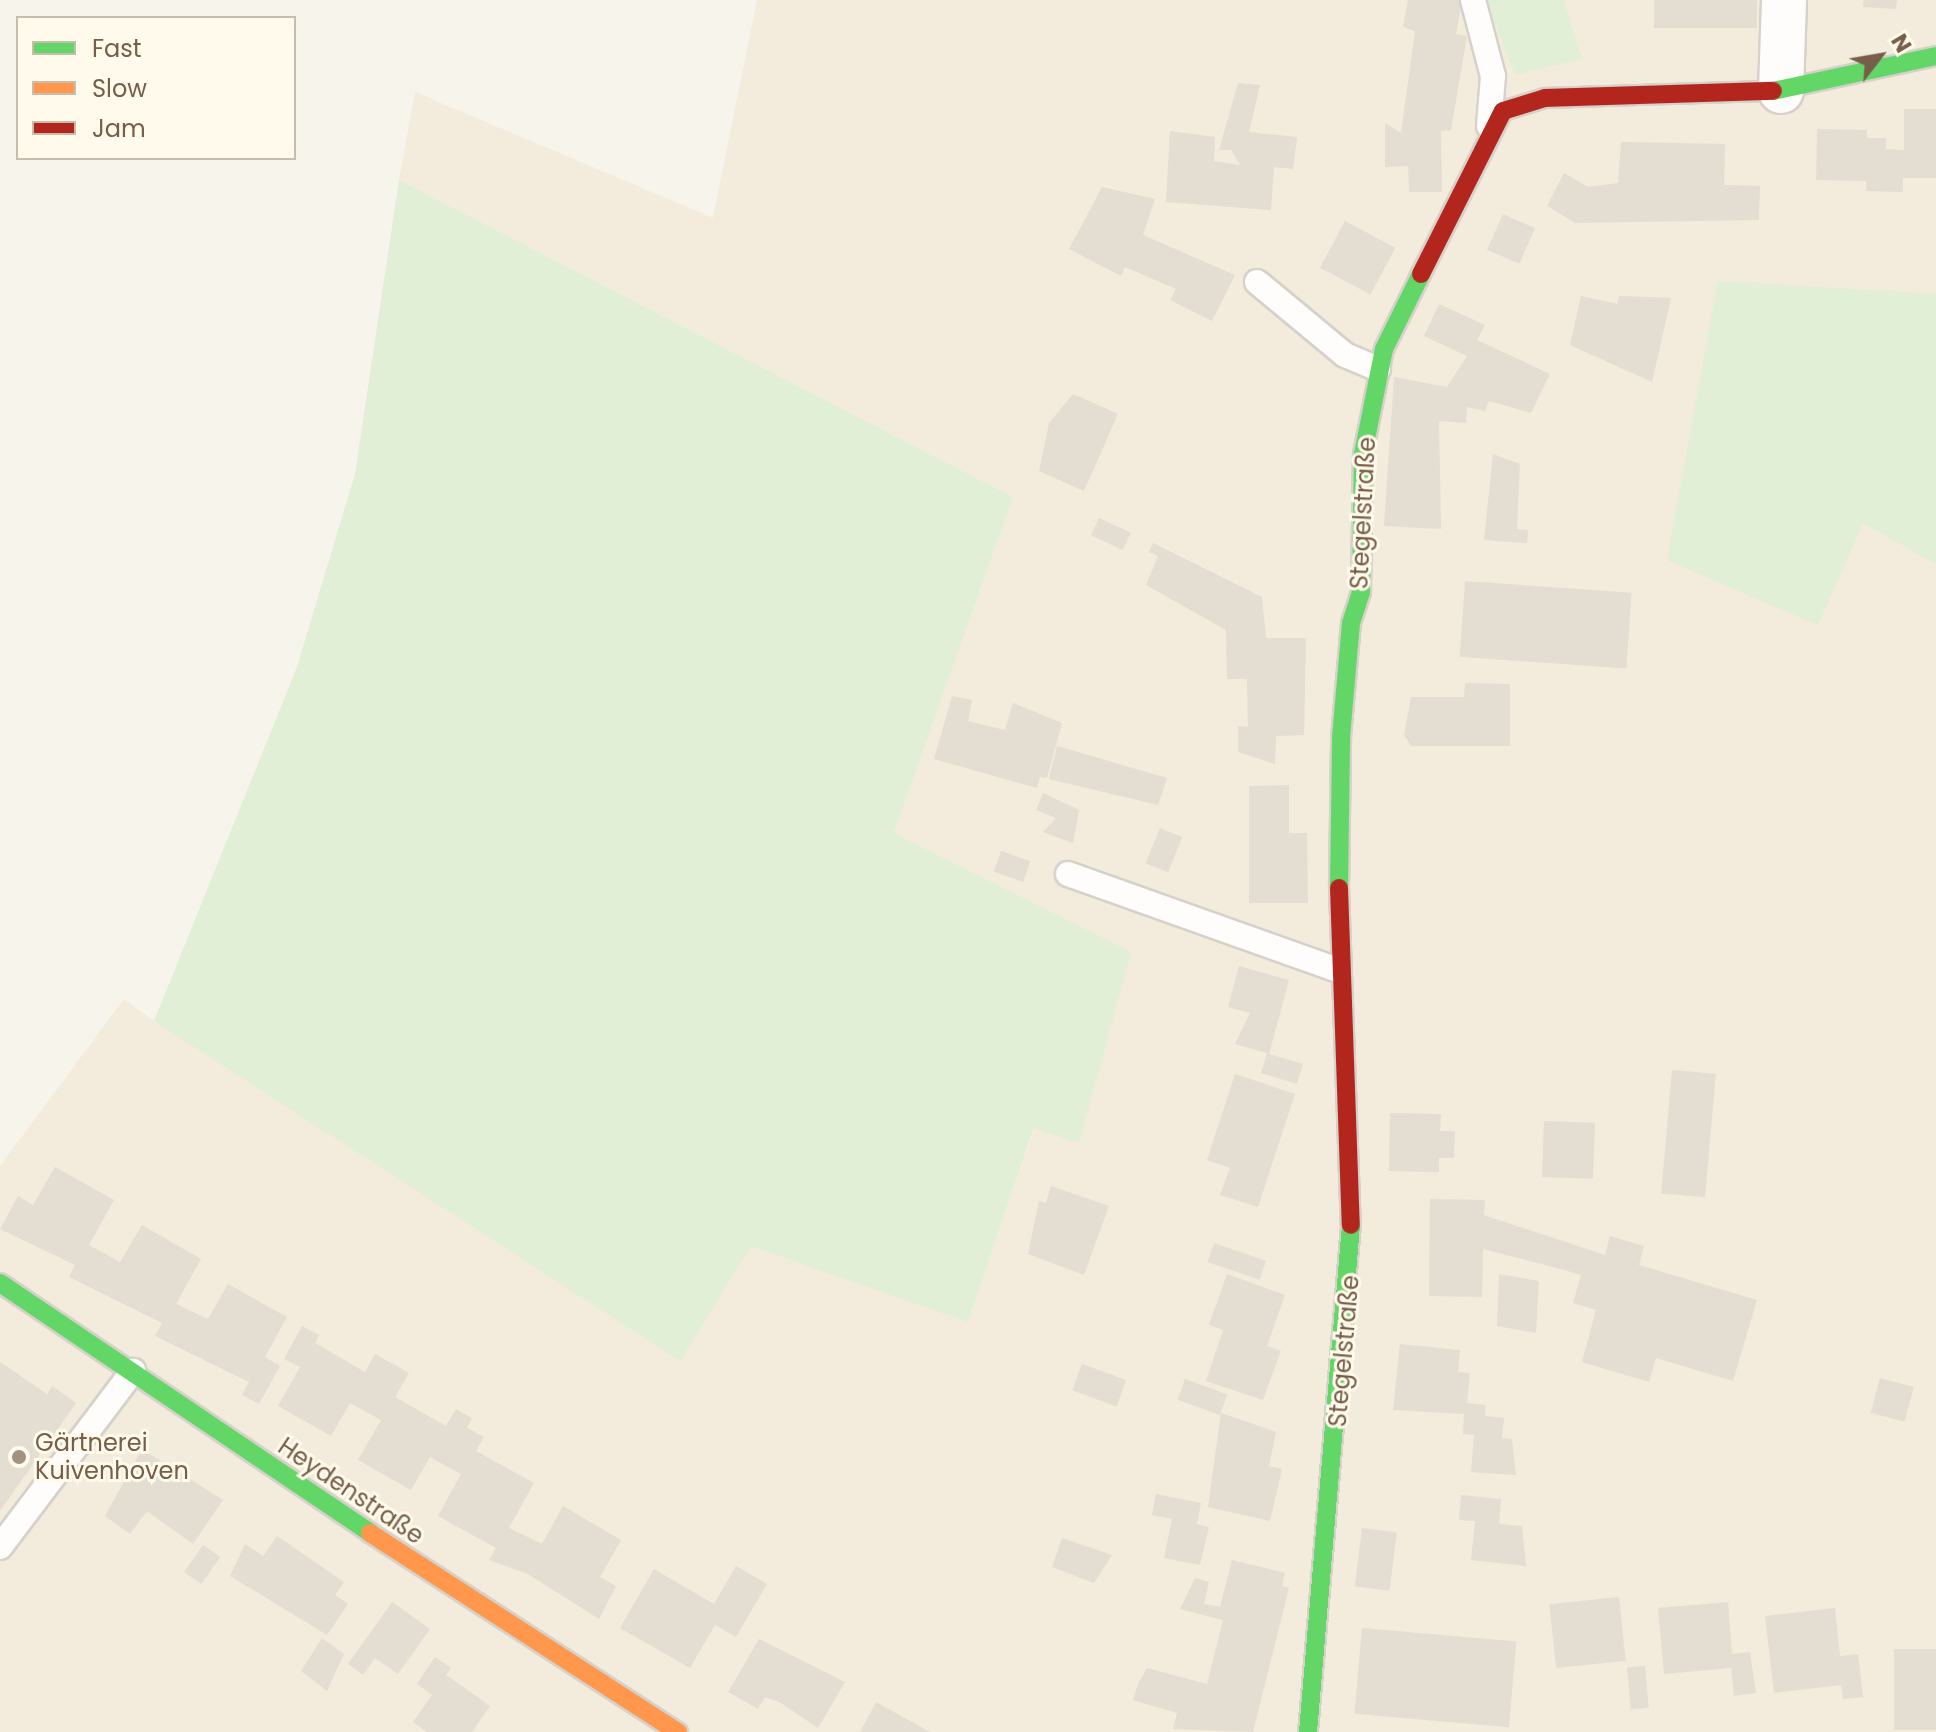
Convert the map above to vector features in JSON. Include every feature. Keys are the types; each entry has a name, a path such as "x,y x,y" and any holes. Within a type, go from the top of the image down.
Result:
{"street":[{"path":"1781,91 1784,0"},
{"name":"Stegelstraße","path":"1308,1732 1351,1278 1352,1151 1338,970 1341,737 1351,623 1361,592 1363,454 1378,369 1489,128 1503,111 1545,98 1781,91 1936,56"},
{"name":"Heydenstraße","path":"0,1283 574,1671 678,1732"}],"lane":[{"name":"Stegelstraße","path":"1473,0 1493,76 1489,128"},
{"path":"1257,282 1345,355 1378,369"},
{"path":"1068,874 1338,970"},
{"path":"0,1547 133,1371"}],"shaded area":[{"path":"757,0 1486,0 1515,74 1582,59 1564,0 1936,0 1936,1732 0,1732 0,1166 124,999 154,1021 968,1322 1035,1127 1079,1142 1130,952 894,833 1013,497 399,180 415,92 713,218"}],"green space":[{"path":"1486,0 1564,0 1582,59 1515,75"},
{"path":"399,180 1013,497 894,833 1131,952 1079,1143 1034,1128 968,1322 751,1246 680,1361 154,1021 297,667 355,474"},
{"path":"1718,281 1936,294 1936,564 1863,523 1818,625 1667,560"}],"building":[{"path":"1408,0 1462,0 1456,34 1467,36 1451,130 1441,131 1442,192 1409,192 1408,166 1385,167 1385,123 1401,133 1415,31 1403,27"},
{"path":"1654,0 1757,0 1757,28 1654,28"},
{"path":"1864,0 1897,0 1896,9 1863,7"},
{"path":"1238,83 1260,85 1249,132 1297,137 1293,169 1274,167 1271,210 1166,202 1170,131 1215,137 1214,161 1240,165 1231,150 1219,150"},
{"path":"1904,109 1936,109 1936,178 1903,178 1903,192 1866,191 1866,181 1816,180 1817,129 1867,130 1867,138 1886,138 1886,149 1904,150"},
{"path":"1621,142 1725,144 1724,185 1760,186 1759,220 1575,223 1547,206 1564,173 1588,187 1618,183"},
{"path":"1102,187 1155,199 1143,235 1235,275 1212,321 1170,300 1176,289 1125,267 1121,276 1069,249"},
{"path":"1503,214 1535,228 1519,264 1487,250"},
{"path":"1345,221 1395,248 1370,295 1320,268"},
{"path":"1581,296 1617,304 1619,296 1671,298 1652,382 1570,345"},
{"path":"1439,304 1485,325 1477,340 1550,374 1531,413 1489,401 1485,411 1467,407 1466,423 1439,421 1441,529 1384,526 1394,377 1447,387 1467,356 1424,336"},
{"path":"1073,394 1118,414 1084,491 1039,471 1049,423"},
{"path":"1493,454 1520,464 1517,529 1528,530 1527,543 1484,540"},
{"path":"1099,518 1131,533 1123,550 1091,535"},
{"path":"1153,543 1262,597 1266,638 1306,638 1304,735 1276,736 1275,764 1238,752 1238,726 1248,727 1247,679 1227,679 1226,630 1146,585 1158,556 1149,552"},
{"path":"1465,581 1632,593 1626,668 1460,657"},
{"path":"1465,683 1510,684 1510,746 1411,746 1404,735 1411,697 1464,697"},
{"path":"952,696 972,700 968,721 1005,730 1013,703 1062,723 1047,778 1040,777 1037,788 934,759"},
{"path":"1057,746 1167,778 1158,805 1049,779"},
{"path":"1289,785 1289,833 1307,833 1308,903 1249,903 1249,786"},
{"path":"1043,793 1079,810 1073,843 1043,832 1056,818 1036,810"},
{"path":"1160,828 1182,837 1168,872 1146,863"},
{"path":"1001,851 1030,861 1023,882 994,872"},
{"path":"1239,966 1289,980 1269,1054 1303,1064 1297,1084 1261,1073 1267,1053 1235,1044 1250,1013 1228,1007"},
{"path":"1672,1070 1716,1074 1705,1197 1661,1194"},
{"path":"1235,1074 1295,1094 1258,1207 1220,1195 1230,1168 1207,1160"},
{"path":"1390,1113 1441,1114 1440,1131 1455,1131 1454,1158 1439,1158 1439,1172 1389,1171"},
{"path":"1544,1121 1595,1123 1593,1179 1542,1177"},
{"path":"55,1167 114,1200 89,1245 120,1262 142,1225 201,1259 176,1304 208,1319 228,1284 287,1317 265,1357 280,1366 259,1404 242,1395 249,1382 155,1336 162,1323 69,1277 75,1265 0,1229 18,1196 33,1205"},
{"path":"1051,1186 1109,1206 1084,1275 1028,1254 1039,1201 1046,1203"},
{"path":"1430,1199 1485,1200 1484,1215 1605,1255 1610,1236 1644,1246 1639,1265 1757,1300 1733,1381 1656,1358 1649,1382 1582,1362 1596,1310 1573,1303 1581,1275 1561,1269 1483,1249 1482,1297 1429,1296"},
{"path":"1214,1243 1266,1261 1259,1280 1207,1262"},
{"path":"1227,1274 1285,1295 1267,1346 1281,1351 1263,1400 1206,1381 1223,1330 1209,1325"},
{"path":"1499,1274 1539,1281 1536,1333 1497,1326"},
{"path":"302,1326 319,1335 315,1343 365,1372 375,1354 409,1373 395,1397 446,1426 456,1409 472,1418 467,1428 484,1437 476,1451 534,1483 509,1528 542,1544 563,1506 621,1540 600,1577 616,1586 599,1619 528,1574 489,1560 496,1548 438,1516 461,1474 430,1457 411,1490 358,1460 381,1420 350,1403 331,1436 278,1406 300,1367 284,1359"},
{"path":"1400,1344 1460,1350 1458,1372 1470,1373 1467,1403 1486,1405 1485,1416 1504,1418 1502,1438 1512,1439 1516,1475 1471,1472 1474,1435 1463,1434 1464,1414 1393,1410"},
{"name":"Gärtnerei Kuivenhoven","path":"0,1362 47,1394 52,1386 76,1403 0,1511"},
{"path":"1082,1364 1126,1380 1117,1406 1072,1390"},
{"path":"1880,1378 1914,1387 1904,1422 1871,1413"},
{"path":"1185,1379 1227,1394 1220,1415 1177,1400"},
{"path":"1221,1413 1276,1432 1269,1466 1282,1469 1270,1521 1208,1507"},
{"path":"142,1449 223,1500 193,1544 147,1511 130,1534 105,1516"},
{"path":"1156,1494 1201,1503 1197,1524 1209,1527 1200,1565 1164,1558 1172,1519 1152,1515"},
{"path":"1461,1495 1501,1499 1499,1524 1522,1526 1526,1566 1471,1560 1475,1521 1459,1520"},
{"path":"1362,1528 1397,1532 1390,1591 1355,1587"},
{"path":"277,1536 344,1582 335,1595 348,1604 327,1635 230,1576 245,1544 263,1556"},
{"path":"1062,1538 1112,1555 1094,1583 1052,1567"},
{"path":"203,1545 220,1557 201,1584 184,1572"},
{"path":"1232,1560 1285,1573 1282,1586 1289,1588 1253,1732 1173,1729 1177,1713 1133,1700 1138,1684 1147,1668 1207,1684 1223,1620 1180,1609 1195,1578 1209,1582 1204,1604 1220,1607"},
{"path":"736,1566 767,1584 736,1637 715,1625 690,1668 620,1628 654,1569 714,1604"},
{"path":"1619,1597 1626,1661 1556,1668 1549,1604"},
{"path":"392,1602 430,1629 398,1674 375,1658 363,1675 348,1664"},
{"path":"1728,1602 1732,1654 1750,1652 1756,1693 1734,1696 1731,1668 1664,1674 1658,1608"},
{"path":"1835,1608 1840,1656 1858,1654 1863,1697 1843,1699 1841,1685 1774,1693 1765,1616"},
{"path":"1362,1628 1516,1642 1509,1727 1355,1714"},
{"path":"322,1638 344,1654 327,1691 301,1671"},
{"path":"759,1639 845,1682 818,1728 781,1703 765,1697 758,1709 728,1692"},
{"path":"1894,1649 1936,1649 1936,1730 1894,1730"},
{"path":"435,1657 451,1668 446,1675 490,1706 472,1732 427,1732 413,1722 432,1695 417,1684"},
{"path":"1645,1666 1649,1708 1631,1709 1627,1668"},
{"path":"876,1702 930,1732 860,1732"}],"traffic: fast":[{"path":"1773,91 1936,56"},
{"path":"1339,888 1341,737 1351,623 1361,592 1363,454 1384,349 1421,274"},
{"path":"1308,1732 1351,1225"},
{"path":"0,1283 370,1533"}],"traffic: slow":[{"path":"370,1533 678,1732"}],"traffic: jam":[{"path":"1421,274 1503,111 1545,98 1773,91"},
{"path":"1339,888 1351,1225"}],"place":[{"name":"Gärtnerei Kuivenhoven","path":"19,1457"}]}
